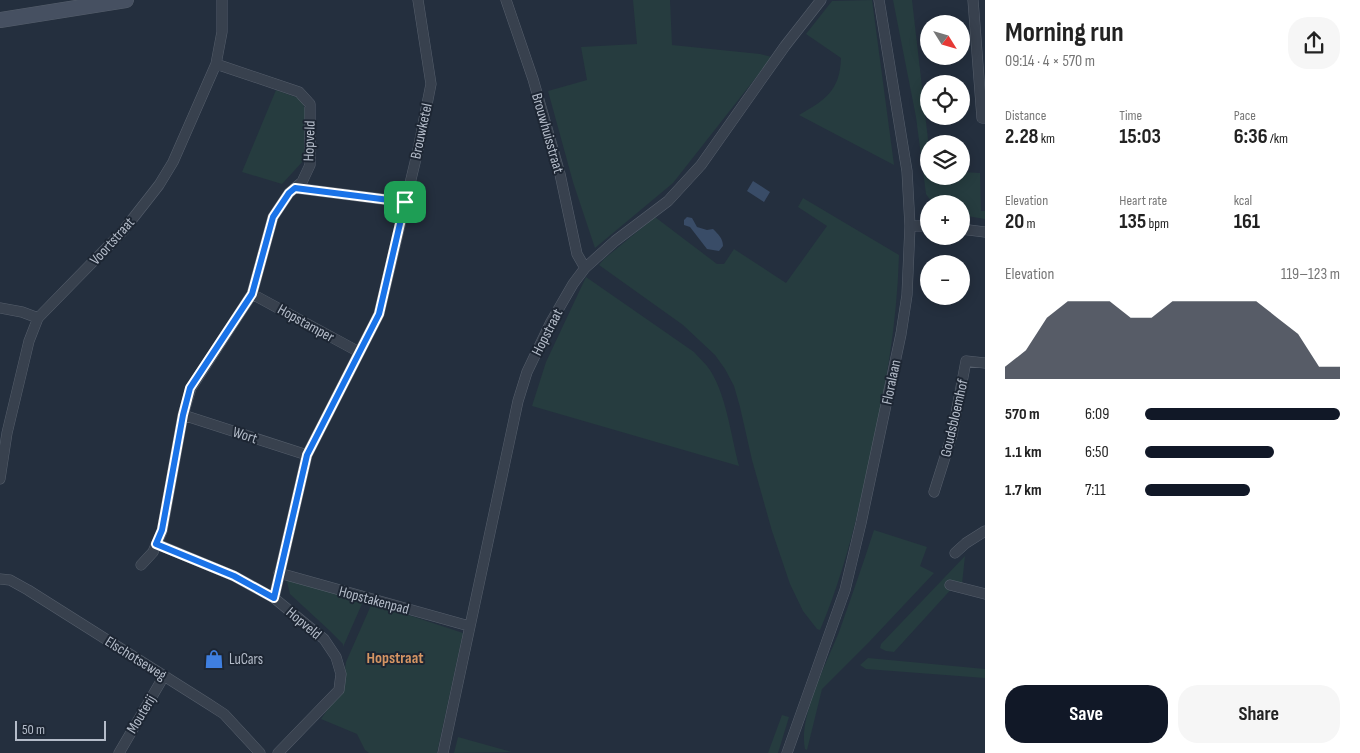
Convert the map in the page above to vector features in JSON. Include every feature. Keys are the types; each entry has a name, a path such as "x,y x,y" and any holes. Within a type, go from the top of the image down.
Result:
{"street":[{"path":"0,20 126,0"},
{"name":"Voortstraat","path":"0,479 7,433 29,342 38,318 123,231 159,185 180,150 216,64 222,32 222,0"},
{"name":"Brouwketel","path":"274,598 307,455 379,314 418,150 431,84 418,0"},
{"name":"Brouwhuisstraat","path":"506,0 560,174 577,254 585,268"},
{"name":"Hopstraat","path":"442,753 521,386 551,322 573,284 585,268 615,241 668,201 702,166 751,93 821,0"},
{"name":"Floralaan","path":"787,753 845,590 901,334 907,295 910,226 907,171 879,0"},
{"path":"974,0 982,118 985,118"},
{"name":"Hopveld","path":"141,565 153,552 162,530 183,415 190,388 252,294 273,217 289,193 302,182 310,165 310,104 298,92 216,64"},
{"path":"295,188 405,202"},
{"path":"910,226 920,226"},
{"path":"970,230 985,232"},
{"name":"Hopstamper","path":"252,294 358,352"},
{"path":"0,308 22,312 38,318"},
{"name":"Goudsbloemhof","path":"934,492 952,435 966,361 985,364"},
{"name":"Wort","path":"183,415 307,455"},
{"path":"955,553 966,543 985,531"},
{"name":"Hopveld","path":"156,544 234,576 274,598 324,639 336,657 341,674 339,690 278,753"},
{"name":"Hopstakenpad","path":"279,573 469,626"},
{"name":"Elschotseweg","path":"0,579 10,580 28,590 224,714 260,753"},
{"path":"950,584 985,594"},
{"name":"Mouterij","path":"119,753 164,676"}],"green space":[{"path":"633,0 670,0 672,45 760,54 772,57 673,183 595,248 573,182 548,91 587,80 581,47 637,44"},
{"path":"872,0 894,165 799,115 823,99 834,87 838,79 841,58 806,34 832,1"},
{"path":"893,0 912,0 921,75 920,125 926,125 928,135 920,135 920,148 916,117"},
{"path":"276,90 301,99 305,109 304,160 282,184 242,172"},
{"path":"970,172 980,173 981,211 985,211 985,219 970,216 970,195 926,194 925,185 970,185"},
{"path":"803,198 899,255 893,333 875,436 849,547 836,589 820,630 817,629 803,611 790,584 772,531 734,386 725,369 715,355 683,325 599,265 655,217 717,264 724,264 734,249 786,283 827,226 798,207"},
{"path":"586,277 694,352 707,366 719,388 739,466 532,406 546,362"},
{"path":"874,530 927,547 920,566 934,573 822,689 807,750 805,749 804,736 810,706 839,632"},
{"path":"965,556 962,584 955,585 894,652 880,648 881,644"},
{"path":"286,578 365,597 343,647 343,644 330,631 290,594"},
{"path":"372,603 463,633 437,753 369,753 365,750 357,734 321,719 337,695 344,676 346,662"},
{"path":"868,658 985,669 985,678 866,669 860,665"},
{"path":"782,715 789,717 778,753 768,753"},
{"path":"458,737 512,752 454,753"}],"water":[{"path":"753,181 770,192 764,202 747,191"},
{"path":"687,217 692,218 697,227 707,230 713,229 717,233 723,243 719,251 707,249 690,227 684,225 684,220"}],"place":[{"name":"LuCars","path":"214,659"}],"district":[{"name":"Hopstraat","path":"395,657"}],"route":[{"path":"295,188 405,202 379,314 307,455 274,598 234,576 156,544 162,530 183,415 190,388 252,294 273,217 289,193 295,188"}]}
